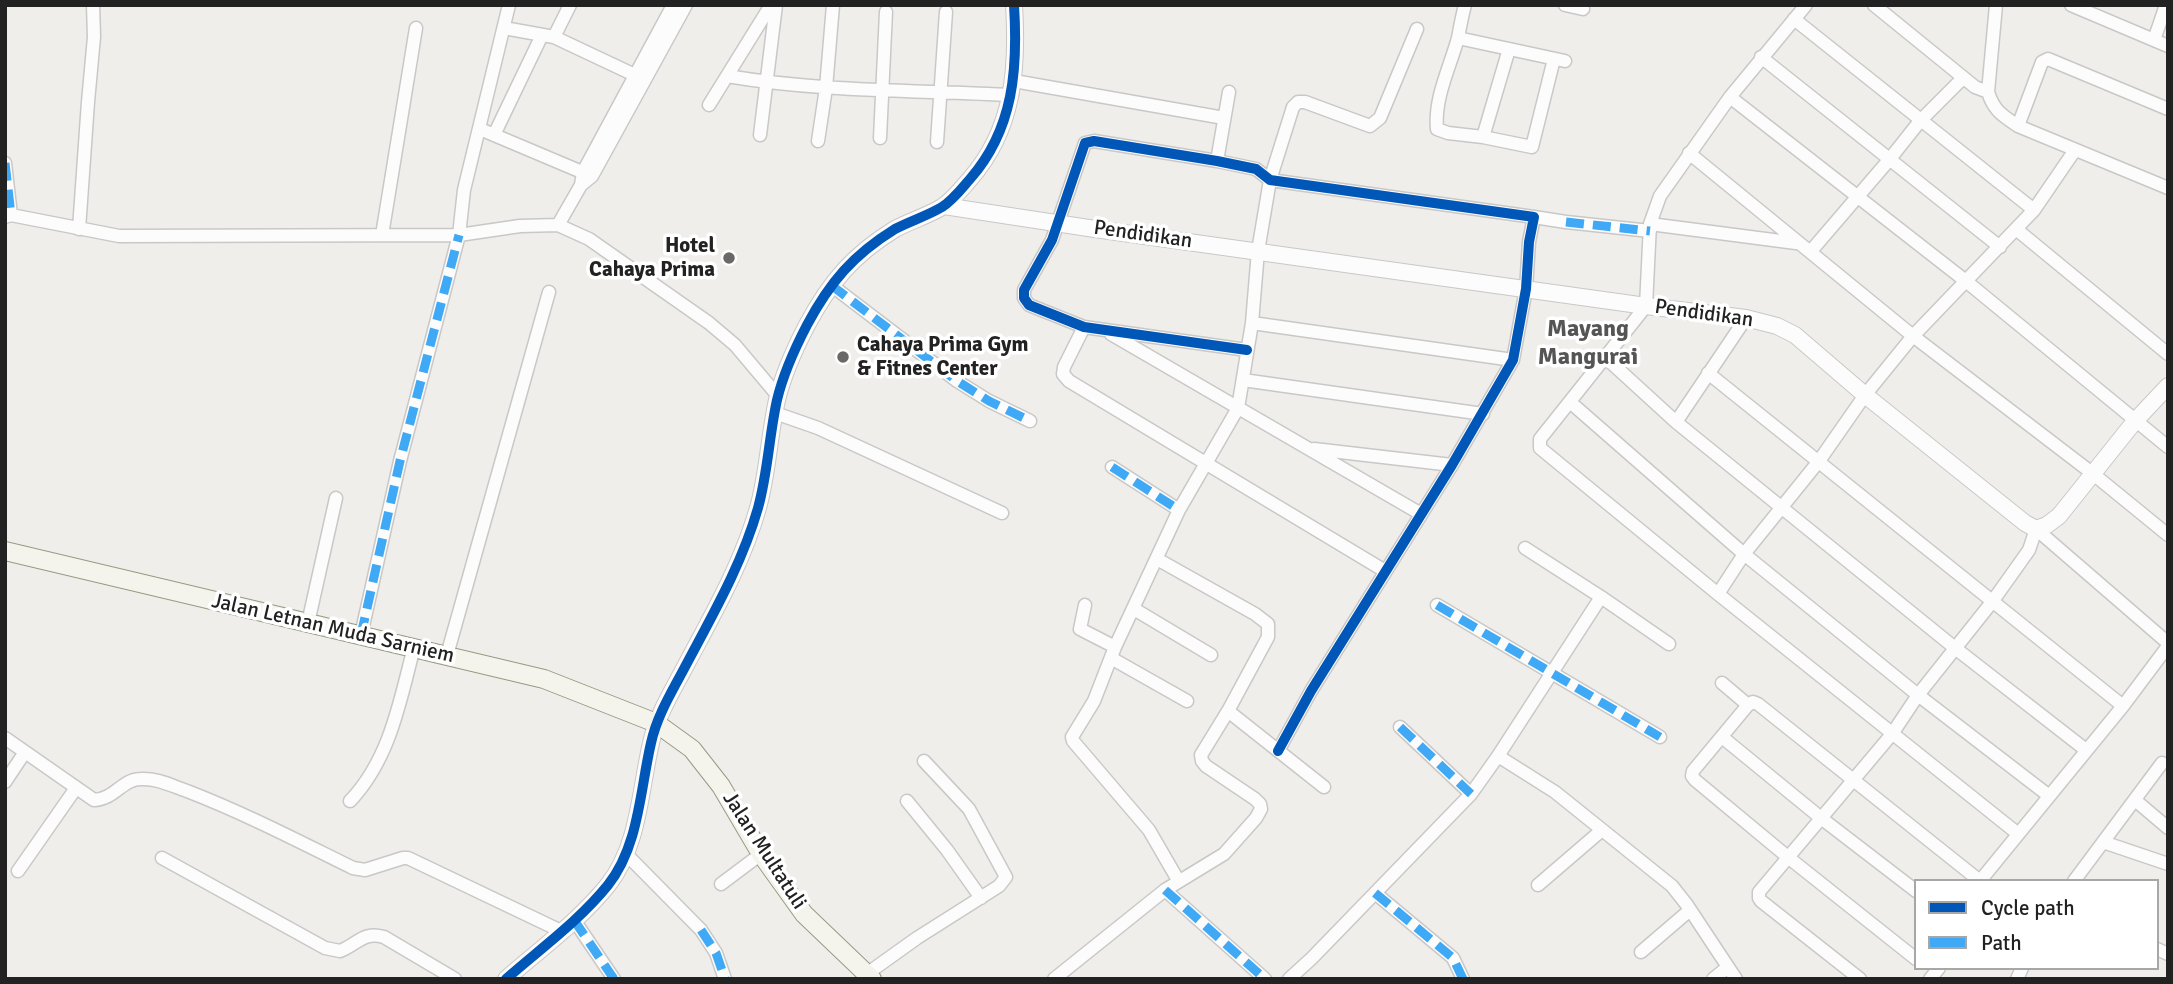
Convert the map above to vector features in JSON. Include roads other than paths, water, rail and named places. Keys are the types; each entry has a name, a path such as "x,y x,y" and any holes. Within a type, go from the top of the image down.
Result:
{"main road":[{"name":"Jalan Letnan Muda Sarniem","path":"5,551 544,678 656,723"},
{"name":"Jalan Multatuli","path":"656,723 692,748 721,786 761,854 804,914 868,977"}],"street":[{"path":"79,229 94,37 93,5"},
{"path":"361,635 400,461 459,235 464,190 509,5"},
{"path":"494,135 548,36 570,5"},
{"path":"558,225 640,77 673,5"},
{"path":"640,77 685,5"},
{"path":"709,105 773,5"},
{"path":"760,135 773,5"},
{"path":"818,141 833,5"},
{"path":"506,979 608,884 626,854 656,723 730,581 746,544 768,463 776,404 807,325 831,285 866,248 897,228 944,206 960,191 988,156 998,137 1013,88 1016,37 1014,5"},
{"path":"1458,38 1560,60 1532,147 1437,129 1436,118 1465,5"},
{"path":"1565,5 1583,9"},
{"path":"1806,5 1730,97 1660,196 1650,227 1646,306 1540,439 1540,448 2017,833"},
{"path":"1874,5 1963,78 1988,92"},
{"path":"1996,5 1988,92 1992,105 2018,126 2168,188"},
{"path":"2071,5 2168,46"},
{"path":"2108,20 2112,5"},
{"path":"2154,40 2166,5"},
{"path":"880,138 886,12"},
{"path":"937,142 946,12"},
{"path":"1794,19 2034,210"},
{"path":"382,235 416,28"},
{"path":"504,28 548,36 640,77"},
{"path":"1178,880 1149,830 1073,741 1073,734 1094,701 1178,510 1238,408 1270,180 1293,107 1297,102 1305,102 1370,126 1375,124 1380,118 1417,29"},
{"path":"1483,137 1509,49"},
{"path":"1761,57 2000,247"},
{"path":"2018,126 2042,62 2048,60 2168,109"},
{"path":"727,76 825,88 942,92 1013,88 1224,118"},
{"path":"1811,251 1920,121 1963,78"},
{"path":"1217,161 1229,92"},
{"path":"1730,97 1967,282 2168,447"},
{"path":"480,129 586,178"},
{"path":"1247,350 1084,327 1029,305 1024,298 1024,290 1052,240 1085,143 1088,141 1217,161 1256,169 1270,180 1566,222 1650,227 1797,243"},
{"path":"1718,594 1744,554 1819,461 1865,395 1913,336 2034,210 2075,150"},
{"path":"1689,153 1913,336 2092,473 2168,535"},
{"path":"5,163 8,216 120,236 459,235 520,226 558,225 589,239 709,323 735,345 776,404 818,428 1002,513"},
{"name":"Pendidikan","path":"944,206 1746,318 1777,326 1796,335 1865,395 2036,529"},
{"path":"1278,751 1311,691 1452,465 1513,360 1526,289 1529,242 1534,217"},
{"path":"2016,229 2168,354"},
{"path":"831,285 957,381 989,401 1030,421"},
{"path":"447,656 549,292"},
{"path":"1676,422 1746,318"},
{"path":"1252,323 1513,360"},
{"path":"1084,327 1064,367 1063,374 1069,381 1385,571"},
{"path":"1105,330 1421,514"},
{"path":"1606,358 1676,422 1955,648 2086,750"},
{"path":"1708,373 2123,706"},
{"path":"1243,380 1483,414"},
{"path":"2036,529 2059,516 2135,421 2168,386"},
{"path":"1570,402 1744,554 1918,695 2048,795"},
{"path":"1307,448 1452,465"},
{"path":"1112,467 1178,510"},
{"path":"308,623 336,498"},
{"path":"1860,979 1759,898 1759,892 1892,734 1918,695 1992,603 2029,550 2036,529"},
{"path":"1982,879 2123,706 2168,645 2036,529"},
{"path":"1525,548 1669,645"},
{"path":"1054,979 1164,890 1224,854 1261,809 1255,799 1214,772 1202,761 1201,755 1268,637 1268,624 1157,559"},
{"path":"1289,979 1471,794 1601,597"},
{"path":"1085,605 1080,629 1187,701"},
{"path":"1437,605 1660,737"},
{"path":"1133,609 1211,654"},
{"path":"350,801 374,771 387,743 414,647"},
{"path":"1722,682 1748,705"},
{"path":"1914,957 1788,858 1692,776 1693,771 1753,702 1978,879"},
{"path":"1228,711 1324,787"},
{"path":"1400,727 1471,794"},
{"path":"1722,737 1914,889"},
{"path":"5,738 93,800 103,800 131,780 158,780 227,806 353,868 365,870 403,858 414,860 435,872 567,925 614,979"},
{"path":"5,782 24,752"},
{"path":"1498,756 1555,792 1672,886 1735,979"},
{"path":"868,977 917,938 1002,884 1006,877 969,809 924,761"},
{"path":"2075,879 2162,763"},
{"path":"19,871 76,788"},
{"path":"2135,800 2168,828"},
{"path":"907,802 947,850 981,898"},
{"path":"1538,885 1602,830"},
{"path":"2103,842 2168,864"},
{"path":"626,854 701,930 716,953 724,979"},
{"path":"721,884 761,854"},
{"path":"162,858 325,948 340,951 368,935 377,935 454,979"},
{"path":"1164,890 1265,979"},
{"path":"1375,894 1452,958 1463,979"},
{"path":"1641,952 1690,910"},
{"path":"1713,979 1728,967"}],"place":[{"name":"Hotel Cahaya Prima","path":"729,258"},
{"name":"Cahaya Prima Gym & Fitnes Center","path":"843,357"}],"district":[{"name":"Mayang Mangurai","path":"1588,344"}]}
